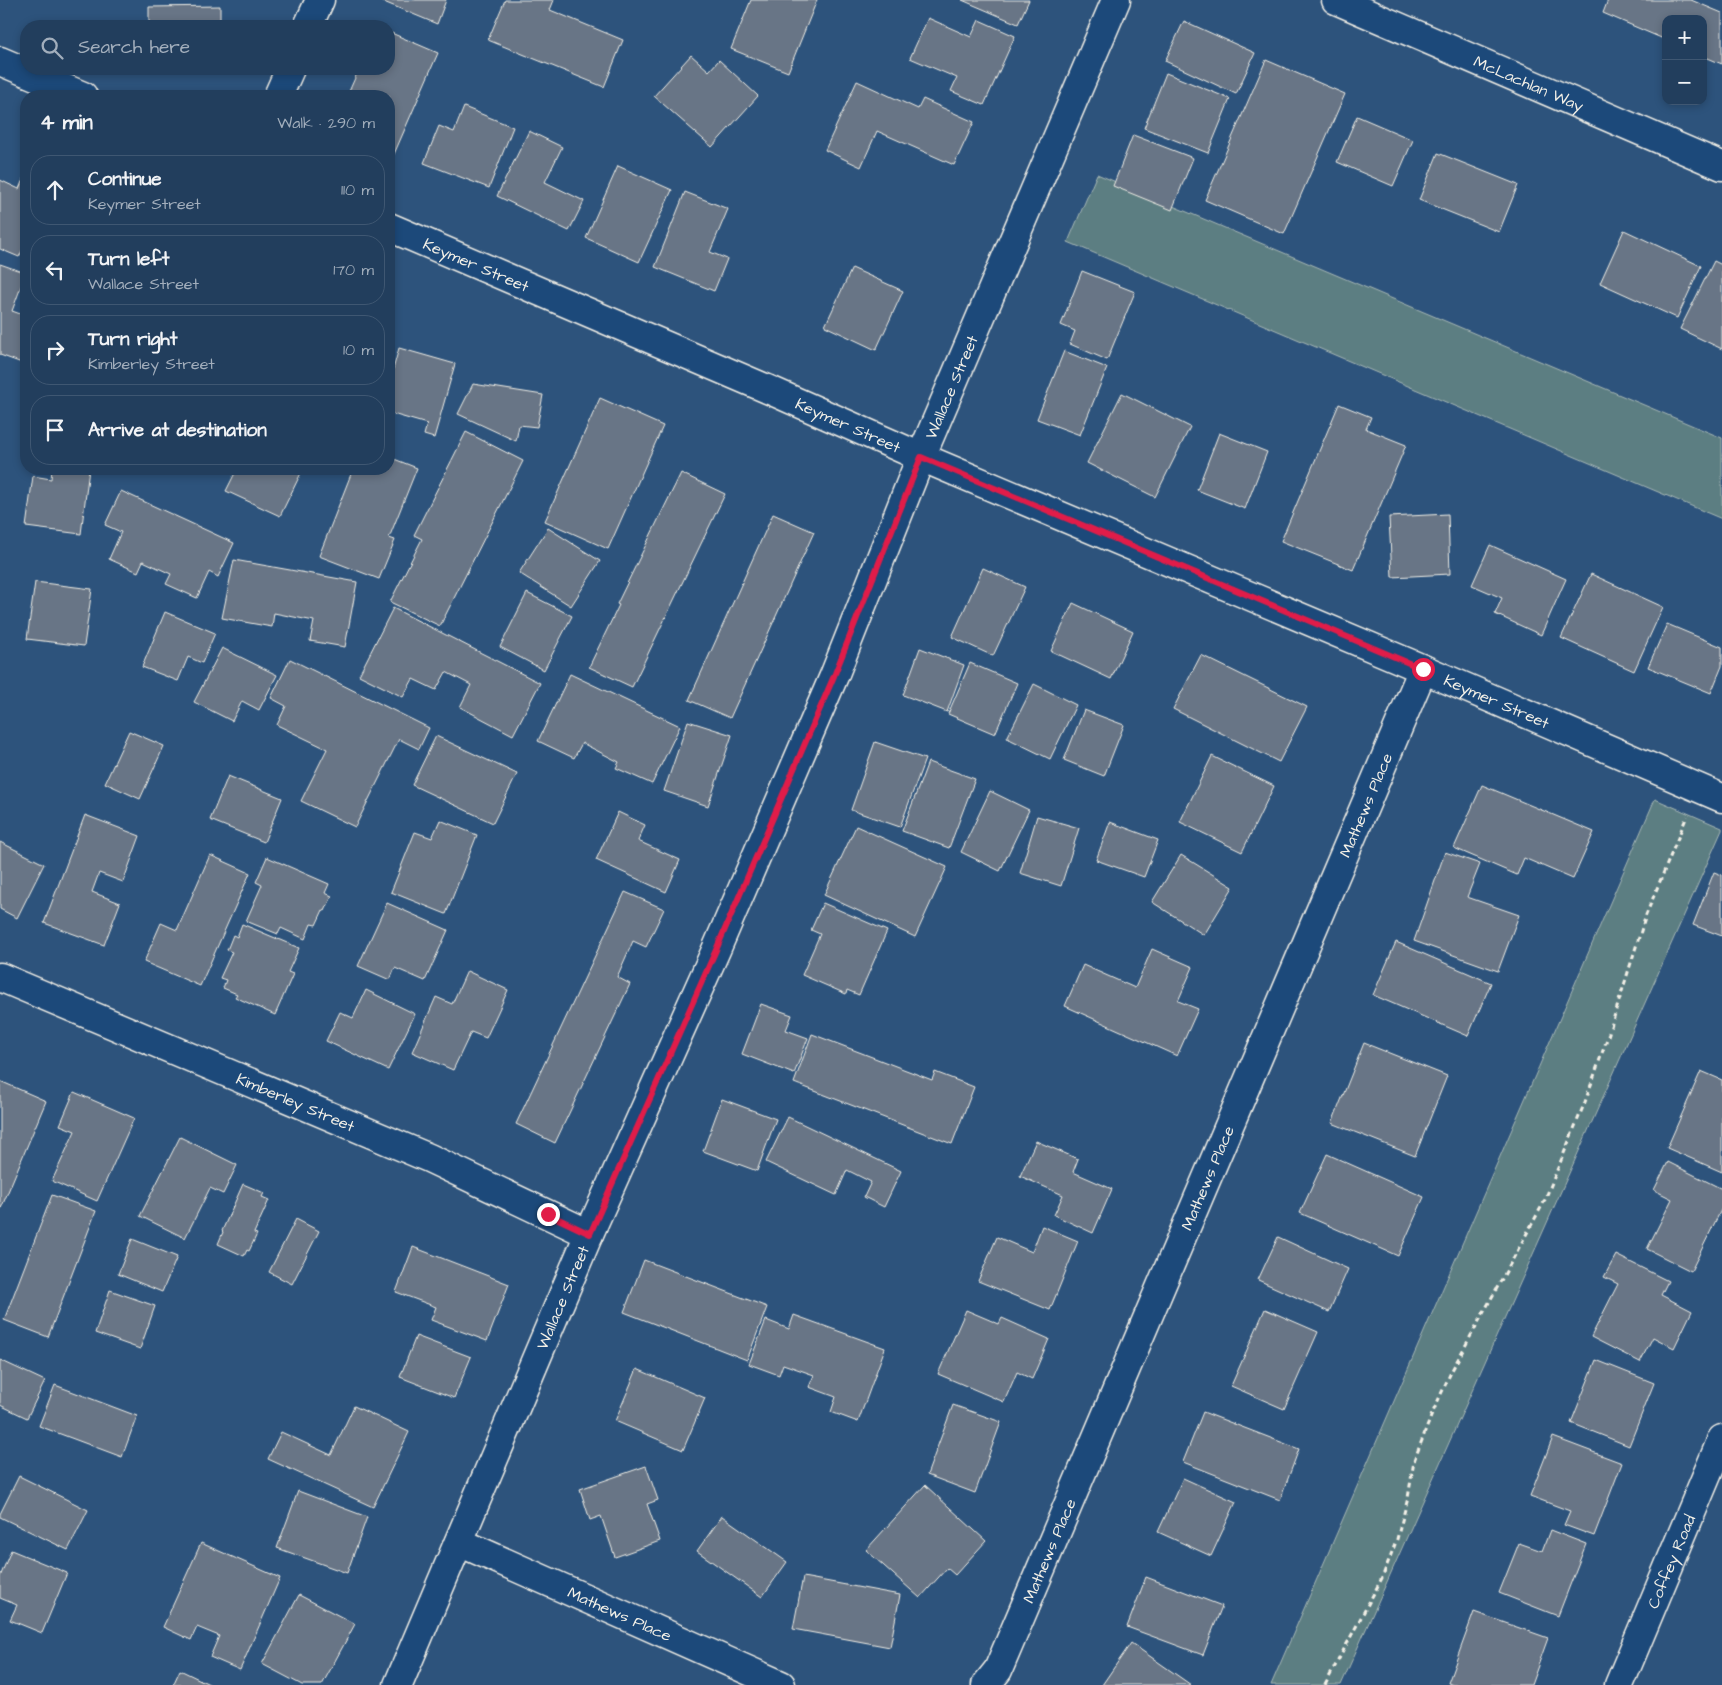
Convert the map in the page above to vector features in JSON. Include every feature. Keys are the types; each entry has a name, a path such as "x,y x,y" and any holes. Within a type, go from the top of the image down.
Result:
{"street":[{"path":"311,20 320,0"},
{"name":"Wallace Street","path":"398,1685 590,1234 716,950 834,676 921,457 1116,0"},
{"name":"McLachlan Way","path":"1336,0 1722,166"},
{"path":"0,61 20,69"},
{"path":"33,75 69,90"},
{"path":"281,90 287,75"},
{"name":"Keymer Street","path":"395,230 745,379 921,457 1423,669 1710,793"},
{"name":"Mathews Place","path":"986,1685 998,1670 1423,669"},
{"name":"Kimberley Street","path":"0,976 429,1158 590,1234"},
{"name":"Coffey Road","path":"1619,1685 1722,1439"},
{"name":"Mathews Place","path":"458,1542 781,1685"}],"path":[{"path":"1326,1685 1382,1578 1397,1539 1408,1498 1414,1461 1432,1414 1451,1372 1544,1202 1585,1102 1646,916 1710,793"}],"green space":[{"path":"1097,174 1722,438 1722,519 1068,242"},
{"path":"1655,799 1722,828 1722,830 1341,1685 1271,1685"}],"building":[{"path":"379,0 446,0 437,24"},
{"path":"505,0 554,0 550,10 623,40 604,87 488,40"},
{"path":"751,0 817,0 788,72 731,49"},
{"path":"962,0 1029,0 1018,24"},
{"path":"1608,0 1691,0 1722,13 1722,64 1707,58 1707,15 1662,15 1662,38 1603,13"},
{"path":"220,6 220,20 149,20 149,7"},
{"path":"928,18 971,37 979,20 1015,36 984,105 951,91 957,78 910,58"},
{"path":"1184,21 1255,53 1236,94 1165,61"},
{"path":"395,35 438,53 395,152 395,90 350,90 356,75 395,75"},
{"path":"691,55 709,71 719,60 758,96 712,147 654,96"},
{"path":"1266,60 1345,94 1284,234 1205,200"},
{"path":"1166,73 1230,99 1208,153 1144,128"},
{"path":"857,81 918,109 923,99 974,122 954,165 877,131 861,167 825,150"},
{"path":"464,107 513,127 489,188 424,163 439,126 454,132"},
{"path":"1357,116 1413,140 1393,186 1337,162"},
{"path":"529,131 562,147 545,182 584,201 569,231 497,196"},
{"path":"1133,135 1193,158 1172,210 1113,186"},
{"path":"1438,153 1518,185 1499,232 1419,200"},
{"path":"618,166 672,190 639,262 586,238"},
{"path":"0,180 19,189 20,187 19,257 0,249"},
{"path":"685,192 728,209 710,252 727,259 714,291 655,267"},
{"path":"1624,230 1701,266 1677,318 1600,283"},
{"path":"1714,261 1722,265 1722,349 1680,329"},
{"path":"0,264 20,271 20,289 12,311 20,314 20,362 0,355"},
{"path":"852,268 903,291 876,350 825,326"},
{"path":"1082,271 1135,292 1107,360 1070,344 1075,331 1061,325"},
{"path":"399,348 455,364 434,438 424,435 427,424 395,415 395,362"},
{"path":"1064,351 1107,368 1080,435 1037,419"},
{"path":"473,384 543,395 537,427 519,425 516,441 458,414"},
{"path":"1122,393 1190,427 1155,497 1087,463"},
{"path":"600,398 663,426 608,549 545,521"},
{"path":"1339,404 1371,417 1366,429 1406,445 1353,570 1281,541"},
{"path":"466,432 523,461 440,626 390,602 422,539 414,535"},
{"path":"1219,433 1267,452 1245,509 1197,490"},
{"path":"395,459 417,468 389,538 395,540 379,579 319,556 351,475 395,475"},
{"path":"681,473 725,494 632,687 589,667 619,605 617,604"},
{"path":"51,475 88,475 81,534 26,527 33,476 51,479"},
{"path":"234,475 300,475 280,516 226,491"},
{"path":"121,491 234,543 218,577 209,572 197,598 166,584 171,574 143,561 138,572 109,559 121,532 105,525"},
{"path":"773,514 814,532 730,718 689,700"},
{"path":"1448,514 1450,574 1392,577 1389,517"},
{"path":"548,528 600,561 571,606 519,573"},
{"path":"1490,545 1566,579 1541,635 1495,614 1502,598 1472,585"},
{"path":"234,560 357,582 345,647 310,641 314,621 274,613 272,627 222,618"},
{"path":"983,568 1025,587 993,656 952,637"},
{"path":"1591,574 1663,607 1634,671 1561,638"},
{"path":"35,582 92,589 84,646 27,639"},
{"path":"527,593 572,616 544,670 500,647"},
{"path":"1073,603 1133,631 1111,679 1051,651"},
{"path":"393,608 540,683 513,735 460,707 471,685 446,672 436,690 413,679 403,697 359,675"},
{"path":"165,612 215,633 202,663 188,657 178,681 142,667"},
{"path":"1667,624 1722,647 1722,666 1711,693 1648,667"},
{"path":"222,648 277,675 259,710 242,701 232,721 194,702"},
{"path":"920,648 964,665 947,712 903,695"},
{"path":"1201,655 1307,707 1279,762 1173,709"},
{"path":"290,659 429,728 419,749 399,739 355,827 301,801 327,749 277,725 286,706 271,698"},
{"path":"970,663 1017,683 995,734 948,714"},
{"path":"570,674 680,726 652,784 616,768 619,762 582,743 574,758 538,741"},
{"path":"1034,684 1076,705 1050,759 1007,738"},
{"path":"1084,710 1124,725 1104,776 1064,760"},
{"path":"688,721 732,735 708,806 664,791"},
{"path":"129,731 164,746 140,799 105,783"},
{"path":"436,736 517,774 493,823 412,785"},
{"path":"875,742 925,759 900,827 851,810"},
{"path":"1212,756 1274,786 1242,852 1180,822"},
{"path":"928,762 975,779 949,848 902,831"},
{"path":"228,776 282,798 264,842 210,820"},
{"path":"1482,785 1594,832 1573,879 1524,858 1517,875 1454,848"},
{"path":"990,791 1029,810 1000,871 961,852"},
{"path":"618,812 645,825 638,841 680,860 666,892 596,860"},
{"path":"85,815 140,836 123,882 99,873 92,892 120,903 104,945 44,923"},
{"path":"1037,816 1079,828 1061,886 1020,873"},
{"path":"440,820 477,835 446,914 391,892 415,832 432,838"},
{"path":"1110,822 1158,840 1144,877 1096,860"},
{"path":"856,826 947,867 915,937 824,895"},
{"path":"0,842 44,864 17,918 0,909"},
{"path":"1445,852 1480,864 1467,897 1519,915 1498,971 1414,941"},
{"path":"210,855 250,873 200,986 144,962 161,923 177,930"},
{"path":"1181,855 1233,887 1204,935 1152,902"},
{"path":"267,857 329,884 325,893 332,896 316,925 311,924 305,939 281,928 278,934 246,921 262,885 256,882"},
{"path":"1714,872 1722,875 1722,936 1693,925"},
{"path":"625,892 664,909 646,947 633,941 617,977 630,984 555,1143 516,1124"},
{"path":"387,903 448,930 425,981 395,968 390,980 358,966"},
{"path":"823,903 887,931 859,995 847,990 846,994 802,975 820,934 811,930"},
{"path":"242,924 299,948 288,972 293,974 275,1015 235,997 237,994 223,988 226,980 220,978 232,952 227,950 233,935 237,937"},
{"path":"1396,942 1491,983 1468,1036 1373,995"},
{"path":"1152,949 1193,967 1178,1001 1198,1009 1177,1056 1065,1006 1083,965 1135,988"},
{"path":"467,971 508,990 486,1038 471,1032 453,1070 412,1052 436,997 452,1004"},
{"path":"366,990 415,1014 388,1070 326,1041 340,1012 353,1018"},
{"path":"761,1004 792,1015 786,1030 808,1038 794,1074 742,1054"},
{"path":"812,1034 932,1080 935,1072 974,1087 952,1144 794,1083"},
{"path":"1364,1043 1447,1076 1415,1156 1332,1123"},
{"path":"1701,1071 1722,1080 1722,1172 1667,1148"},
{"path":"0,1081 46,1101 0,1211"},
{"path":"74,1092 134,1118 97,1201 52,1181 75,1131 60,1125"},
{"path":"722,1099 776,1119 757,1171 703,1151"},
{"path":"788,1117 901,1171 884,1207 864,1197 871,1182 847,1170 836,1195 766,1162"},
{"path":"180,1137 237,1165 223,1194 210,1188 185,1238 140,1216"},
{"path":"1036,1141 1078,1159 1073,1172 1112,1189 1093,1233 1054,1215 1063,1195 1020,1176"},
{"path":"1327,1154 1424,1197 1398,1256 1300,1213"},
{"path":"1668,1162 1722,1189 1722,1208 1691,1271 1647,1249 1672,1199 1654,1190"},
{"path":"243,1184 264,1193 262,1197 269,1200 254,1233 257,1234 249,1251 247,1250 244,1256 218,1244"},
{"path":"52,1195 96,1211 48,1337 4,1320"},
{"path":"296,1219 319,1231 292,1284 269,1272"},
{"path":"1042,1226 1078,1241 1050,1310 978,1281 997,1237 1032,1252"},
{"path":"1278,1237 1348,1269 1329,1312 1258,1280"},
{"path":"132,1239 177,1257 162,1292 118,1274"},
{"path":"413,1247 509,1284 487,1341 431,1320 436,1307 396,1292"},
{"path":"1616,1255 1668,1281 1661,1295 1692,1311 1674,1348 1653,1337 1640,1362 1591,1337 1618,1284 1604,1277"},
{"path":"644,1260 767,1307 747,1360 624,1312"},
{"path":"110,1290 155,1306 140,1349 95,1333"},
{"path":"1265,1309 1318,1332 1284,1409 1231,1386"},
{"path":"966,1310 999,1324 1002,1318 1049,1339 1032,1379 1017,1372 1004,1402 938,1374"},
{"path":"794,1315 885,1348 858,1422 831,1412 836,1397 809,1387 814,1375 783,1364 779,1375 749,1364 766,1320 789,1329"},
{"path":"416,1336 471,1357 454,1398 400,1377"},
{"path":"0,1360 45,1381 27,1418 0,1405"},
{"path":"1596,1360 1654,1383 1629,1446 1571,1423"},
{"path":"637,1369 705,1398 683,1450 615,1421"},
{"path":"55,1385 137,1416 122,1457 39,1426"},
{"path":"953,1405 1001,1422 975,1493 927,1475"},
{"path":"354,1406 409,1432 373,1507 268,1459 281,1432 331,1455"},
{"path":"1203,1412 1299,1449 1280,1500 1183,1462"},
{"path":"1553,1437 1622,1463 1594,1536 1564,1525 1570,1511 1530,1496"},
{"path":"646,1466 658,1500 647,1504 660,1541 615,1557 601,1516 590,1520 580,1489"},
{"path":"19,1476 88,1510 68,1550 0,1517"},
{"path":"1183,1478 1236,1502 1211,1556 1158,1532"},
{"path":"925,1485 986,1541 955,1575 947,1568 920,1598 866,1550"},
{"path":"298,1491 367,1517 347,1573 277,1548"},
{"path":"722,1516 787,1562 762,1597 697,1551"},
{"path":"1550,1530 1586,1544 1558,1616 1499,1593 1519,1543 1542,1551"},
{"path":"201,1543 280,1578 240,1670 210,1657 219,1636 197,1627 191,1640 163,1627"},
{"path":"11,1550 67,1573 42,1633 10,1620 17,1605 0,1598 0,1577"},
{"path":"803,1577 900,1595 890,1647 793,1629"},
{"path":"1146,1577 1222,1606 1203,1655 1127,1627"},
{"path":"299,1595 355,1624 322,1685 302,1685 262,1664"},
{"path":"1474,1612 1548,1638 1531,1685 1453,1685 1448,1683"},
{"path":"1131,1643 1191,1685 1102,1685"},
{"path":"180,1670 211,1685 173,1685"}],"route":[{"path":"548,1214 590,1234 716,950 834,676 921,457 1423,669"}]}
